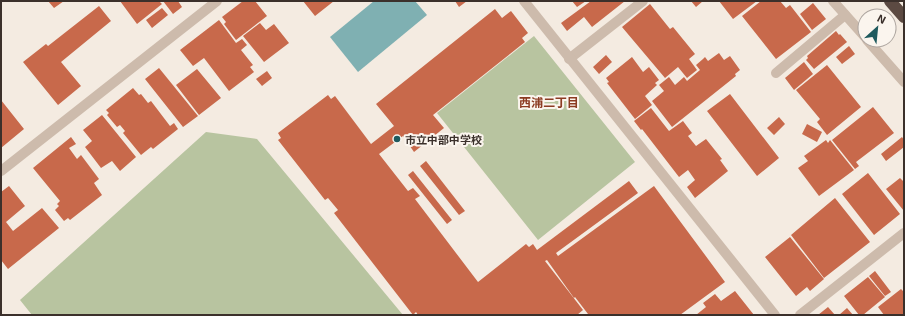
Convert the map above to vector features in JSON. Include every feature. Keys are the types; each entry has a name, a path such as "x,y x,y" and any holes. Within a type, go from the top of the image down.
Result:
{"highway":[{"path":"890,1 904,17"}],"street":[{"path":"1,171 218,1"},
{"path":"524,1 775,315"},
{"path":"569,59 643,1"},
{"path":"833,1 857,29"},
{"path":"776,72 845,15"},
{"path":"874,48 904,82"},
{"path":"800,315 904,233"}],"green space":[{"path":"534,36 635,162 538,240 437,113"},
{"path":"206,132 257,139 403,315 32,315 20,300"}],"water":[{"path":"374,1 415,1 427,15 358,72 330,37"}],"building":[{"path":"48,1 64,1 54,8"},
{"path":"120,1 159,1 162,4 137,24"},
{"path":"163,1 178,1 182,7 173,14"},
{"path":"243,1 255,1 267,16 236,40 224,24 226,22 222,17"},
{"path":"303,1 334,1 315,16"},
{"path":"455,1 467,1 459,7"},
{"path":"572,1 586,1 577,7"},
{"path":"591,1 625,1 592,27 584,17 567,31 561,23"},
{"path":"691,1 703,1 696,7"},
{"path":"719,1 757,1 733,19"},
{"path":"761,1 780,1 786,8 790,5 811,32 776,59 742,16"},
{"path":"813,3 826,19 812,30 800,14"},
{"path":"650,4 670,29 673,27 695,54 689,59 697,70 687,78 678,67 665,78 622,27"},
{"path":"99,6 111,21 61,62 81,86 58,105 23,62 46,44 48,46"},
{"path":"162,8 168,15 152,28 146,20"},
{"path":"495,9 502,18 511,11 528,33 522,38 525,42 433,115 444,128 414,152 403,136 379,154 408,191 413,188 420,196 415,199 478,282 526,244 529,247 533,244 537,250 629,181 638,193 556,253 558,256 654,186 725,282 680,315 586,315 588,314 575,297 574,298 547,260 545,261 583,310 577,315 418,315 416,312 413,315 334,213 338,210 328,198 325,200 278,140 281,138 278,133 328,95 331,99 335,96 371,144 394,126 376,104"},
{"path":"219,20 236,43 242,39 247,45 241,50 253,65 250,67 254,72 229,91 204,58 193,66 180,50"},
{"path":"260,23 266,30 274,24 289,43 264,62 243,36"},
{"path":"836,31 847,42 814,69 806,60 808,58 807,56"},
{"path":"849,46 855,54 842,64 836,57"},
{"path":"719,53 724,60 730,56 740,70 735,74 736,76 672,127 652,101 664,91 659,85 669,77 675,85 684,77 687,81 700,70 696,65 705,57 708,61"},
{"path":"606,55 612,62 599,74 593,67"},
{"path":"632,57 643,72 649,67 659,80 655,83 657,85 645,96 652,105 635,119 607,83 609,82 606,78"},
{"path":"804,62 813,74 794,90 785,78"},
{"path":"827,65 861,107 827,135 817,122 820,119 796,90"},
{"path":"159,68 198,116 183,127 145,79"},
{"path":"197,69 221,98 199,115 176,85"},
{"path":"267,71 272,78 262,86 256,79"},
{"path":"133,88 139,95 141,94 148,103 151,101 170,126 174,123 178,129 153,149 151,147 141,155 123,133 125,131 120,125 117,127 107,115 109,113 106,110"},
{"path":"730,94 779,158 757,176 707,111"},
{"path":"1,100 24,129 1,148"},
{"path":"873,107 894,133 856,162 859,166 855,169 832,140"},
{"path":"651,108 669,131 683,121 692,133 688,136 696,146 706,139 722,159 720,160 728,171 695,198 687,187 695,180 688,170 679,177 642,129 641,130 634,121"},
{"path":"102,115 136,157 120,171 112,161 101,168 85,147 92,141 83,130"},
{"path":"779,117 785,124 774,135 767,128"},
{"path":"807,124 822,132 817,142 802,134"},
{"path":"71,137 76,144 69,148 77,159 81,155 99,179 94,183 102,195 70,220 68,218 64,221 55,210 59,206 57,204 60,201 33,168"},
{"path":"902,137 904,140 904,147 886,161 881,154"},
{"path":"826,140 828,143 830,140 854,170 819,196 798,168 808,161 804,156"},
{"path":"426,161 465,211 459,215 420,166"},
{"path":"413,171 452,220 447,224 408,175"},
{"path":"868,173 900,214 874,235 842,194"},
{"path":"900,178 904,182 904,211 886,189"},
{"path":"9,186 25,206 6,222 13,231 42,208 59,228 8,269 1,260 1,192"},
{"path":"835,198 870,242 824,278 791,235"},
{"path":"790,237 824,279 810,291 807,287 796,296 765,257"},
{"path":"875,271 891,292 885,296 869,276"},
{"path":"868,277 885,297 863,315 859,315 844,296"},
{"path":"901,289 904,292 904,315 884,315 878,307"},
{"path":"735,291 754,315 696,315 706,307 703,303 715,294 721,301"},
{"path":"828,307 835,315 818,315"},
{"path":"847,308 853,315 839,315"}],"place":[{"name":"市立中部中学校","path":"397,139"}],"district":[{"name":"西浦二丁目","path":"549,102"}]}
